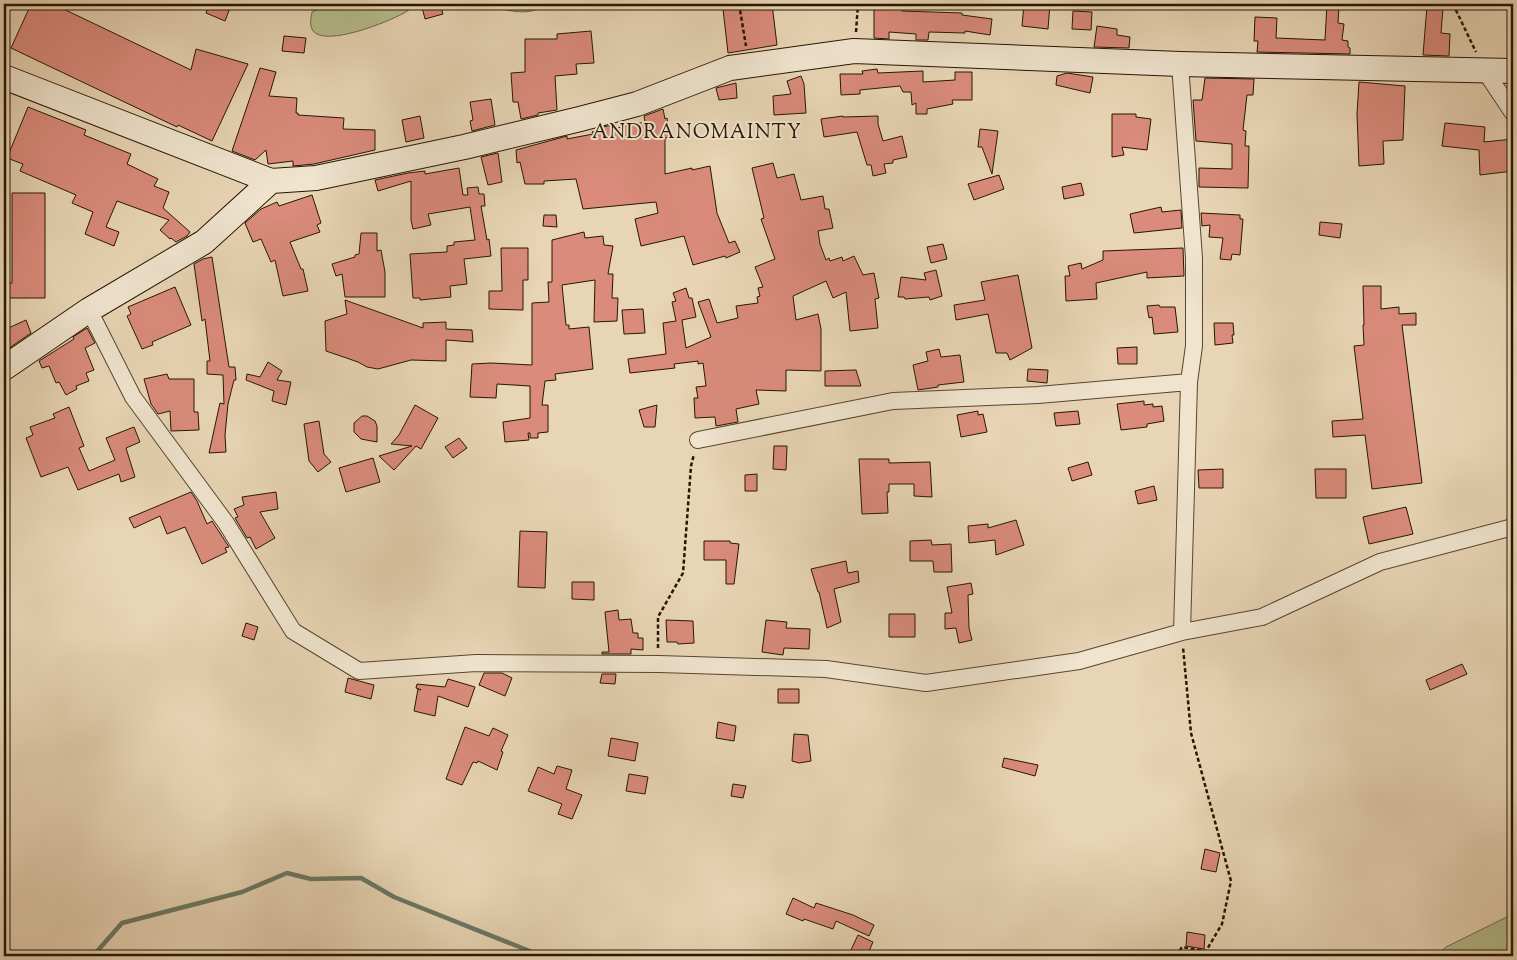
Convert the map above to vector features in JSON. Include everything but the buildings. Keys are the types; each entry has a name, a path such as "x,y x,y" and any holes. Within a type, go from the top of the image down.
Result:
{"main road":[{"path":"4,77 271,181 316,178 464,148 637,104 730,68 854,51 1180,64 1513,71"},
{"path":"4,368 89,310 204,242 271,181"}],"street":[{"path":"1180,64 1194,258 1194,346 1189,382 1182,632"},
{"path":"1485,71 1513,113"},
{"path":"89,310 133,397 226,523 293,631 359,672 476,663 659,664 826,669 926,683 1079,661 1182,632 1262,616 1380,562 1513,527"},
{"path":"698,440 893,401 1038,395 1189,382"}],"path":[{"path":"739,4 750,65"},
{"path":"854,51 858,4"},
{"path":"1453,4 1485,71"},
{"path":"659,664 658,617 683,573 691,466 698,440"},
{"path":"1176,956 1182,947 1206,952 1222,924 1231,881 1191,733 1182,632"}],"green space":[{"path":"347,4 416,4 396,17 372,27 343,35 320,35 313,31 311,24 312,12 318,9"},
{"path":"503,4 542,4 541,7 533,11 524,12 506,10"},
{"path":"1513,914 1513,956 1436,956 1446,947"}],"waterway":[{"path":"93,956 122,923 242,892 287,873 311,879 361,878 394,897 542,956"}],"district":[{"name":"ANDRANOMAINTY","path":"697,131"}]}
